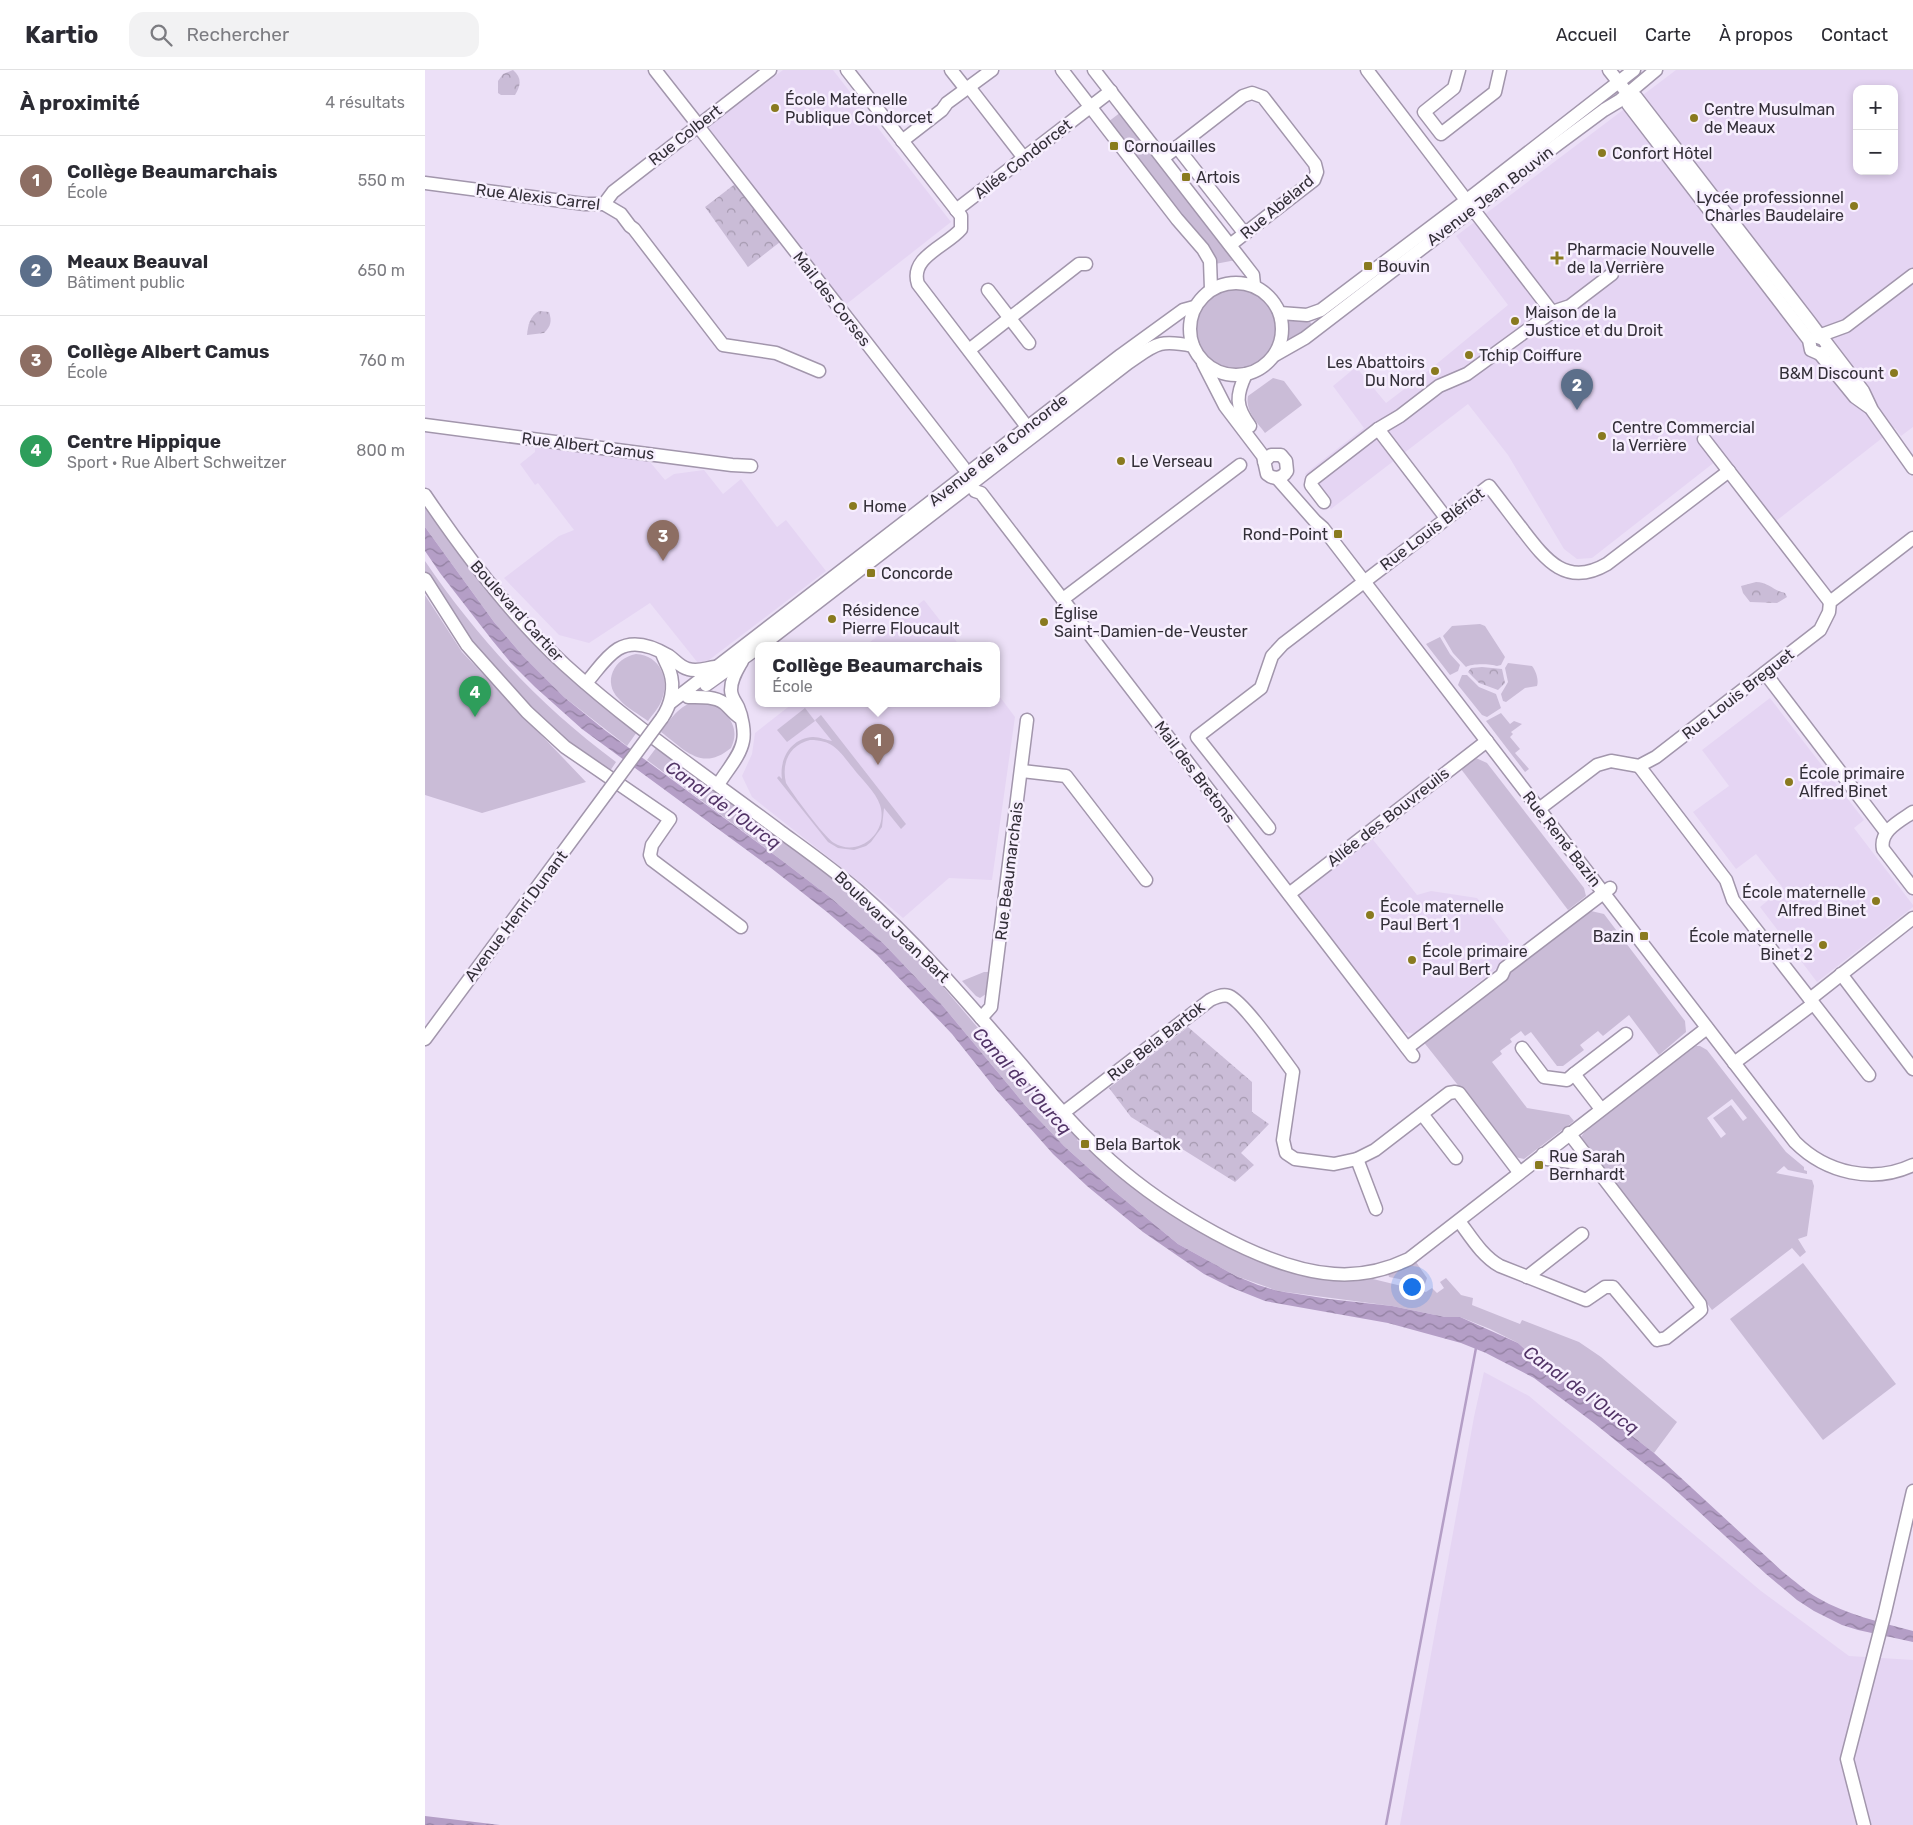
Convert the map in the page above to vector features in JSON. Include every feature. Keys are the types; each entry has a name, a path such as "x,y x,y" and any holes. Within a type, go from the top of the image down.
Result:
{"street":[{"name":"Mail des Corses","path":"655,70 963,467"},
{"name":"Rue Colbert","path":"604,204 613,192 770,70"},
{"path":"847,70 961,216 961,229 923,260 916,270 918,284 1031,431"},
{"path":"951,70 1024,158"},
{"path":"902,141 992,70"},
{"path":"1062,70 1208,256 1211,271 1211,289"},
{"path":"1094,70 1253,275 1254,286"},
{"path":"1367,70 1463,196"},
{"path":"1459,70 1454,88 1425,112 1441,134 1495,92 1499,70"},
{"path":"1609,70 1628,94 1637,97 1704,184 1818,333 1819,344"},
{"name":"Avenue Jean Bouvin","path":"1280,313 1307,315 1321,310 1634,70"},
{"path":"1652,74 1645,89 1647,99 1690,156 1704,184"},
{"name":"Avenue Jean Bouvin","path":"1275,355 1305,338 1511,179 1628,94 1652,74"},
{"name":"Allée Condorcet","path":"956,210 1111,91"},
{"name":"Rue Abélard","path":"1163,158 1243,96 1252,93 1263,96 1315,164 1317,172 1314,180 1230,245"},
{"path":"1628,94 1627,104 1819,344 1855,397 1872,410 1913,468"},
{"path":"1177,147 1245,234"},
{"name":"Rue Alexis Carrel","path":"425,183 585,204 604,204 614,208 634,229 723,345 776,354 819,371"},
{"path":"1476,213 1552,312"},
{"path":"969,350 1079,264 1086,264"},
{"path":"1324,502 1311,485 1312,480 1378,429 1400,416 1439,386 1467,374 1552,312 1570,306 1612,274"},
{"path":"1819,344 1835,342 1846,326 1913,275"},
{"path":"1203,362 1221,373 1246,374 1255,372 1266,365 1275,355 1281,342 1283,328 1280,313 1274,302 1265,292 1240,282 1226,283 1211,289 1202,296 1194,307 1189,327 1193,346 1225,406 1263,456 1269,458 1284,458 1287,464 1282,474 1270,476 1267,474 1269,458 1261,440 1240,411 1238,396 1246,374"},
{"path":"988,290 1029,344"},
{"name":"Avenue de la Concorde","path":"766,642 1031,431 1121,355 1183,310 1194,307"},
{"name":"Avenue de la Concorde","path":"666,710 716,666 1031,431 1151,348 1163,343 1172,342 1193,346"},
{"name":"Rue Albert Camus","path":"425,425 751,466"},
{"path":"1378,429 1443,514"},
{"path":"1704,439 1830,602 1913,538"},
{"path":"1063,599 1240,465"},
{"name":"Rue Louis Blériot","path":"1364,581 1489,486 1553,565 1570,572 1582,573 1595,570 1607,564 1729,471"},
{"name":"Rue René Bazin","path":"1282,474 1315,521 1323,528 1539,809 1607,890 1707,1028 1802,1149 1831,1166 1853,1174 1888,1173 1913,1165"},
{"name":"Mail des Bretons","path":"975,491 981,493 1410,1052 1502,975 1505,968 1607,890"},
{"name":"Boulevard Cartier","path":"425,495 473,562 525,625 547,648 586,683 647,732"},
{"path":"425,579 467,645 527,712 565,747 670,819 653,845 650,855 652,860 741,927"},
{"path":"1269,828 1197,737 1261,688 1272,656 1283,644 1364,581"},
{"name":"Rue Louis Breguet","path":"1639,766 1656,757 1820,630 1829,612 1830,602"},
{"path":"586,683 605,660 619,648 634,644 646,645 670,656 682,667 690,670 700,670 716,666"},
{"name":"Avenue de la Concorde","path":"666,710 755,651"},
{"path":"662,653 671,672 673,683 666,710"},
{"path":"718,784 743,741 744,733 739,709 733,698 731,687 734,674 742,661"},
{"path":"1765,673 1886,832"},
{"path":"688,697 709,697 718,700 741,718"},
{"name":"Avenue Henri Dunant","path":"425,1039 666,710"},
{"name":"Rue Beaumarchais","path":"981,1018 991,1007 1027,720"},
{"name":"Boulevard Jean Bart","path":"647,732 855,889 929,959 1063,1113 1096,1147 1127,1174 1161,1199 1202,1225 1250,1250 1277,1261 1316,1272 1332,1274"},
{"name":"Allée des Bouvreuils","path":"1289,894 1487,741"},
{"path":"1539,809 1597,765 1611,761 1639,766 1726,880 1733,900 1869,1074"},
{"path":"1021,771 1066,776 1146,880"},
{"path":"1913,812 1886,832 1882,842 1883,849 1913,888"},
{"path":"1734,1063 1812,1001 1841,974 1913,918"},
{"path":"1841,974 1913,1069"},
{"name":"Rue Bela Bartok","path":"1063,1113 1210,1000 1223,995 1241,1004 1293,1072 1283,1140 1290,1157 1300,1161 1334,1164 1357,1159 1375,1150 1449,1093 1455,1092 1459,1093 1519,1172"},
{"path":"1332,1274 1364,1273 1383,1270 1416,1254 1569,1133 1707,1028"},
{"path":"1522,1048 1544,1077 1567,1080 1626,1034"},
{"path":"1574,1074 1601,1109"},
{"path":"1422,1114 1456,1158"},
{"path":"1459,1221 1491,1261 1527,1277 1586,1300 1605,1287 1613,1287 1657,1340 1666,1338 1699,1312 1701,1310 1700,1304 1569,1133"},
{"path":"1543,1154 1547,1159 1587,1164 1591,1162"},
{"path":"1357,1159 1376,1209"},
{"path":"1332,1274 1344,1269 1378,1263 1399,1254 1419,1242 1472,1201 1493,1193"},
{"path":"1527,1277 1582,1234"},
{"path":"1864,1825 1847,1759 1885,1612 1913,1491"}],"shaded area":[{"path":"783,70 833,70 951,222 844,306 707,128"},
{"path":"1676,70 1913,70 1913,427 1901,436 1895,428 1776,521 1725,454 1592,558 1577,559 1564,549 1508,455 1468,404 1331,509 1305,474 1364,428 1333,386 1356,367 1386,403 1508,305 1456,236"},
{"path":"535,447 650,462 665,480 674,474 704,470 723,494 741,479 777,527 786,520 826,571 709,660 698,663 650,603 589,643 559,635 504,578 559,536 574,530 538,483 535,485 520,464 535,452"},
{"path":"924,600 957,642 870,642"},
{"path":"1000,697 1015,717 992,880 949,878 903,918 752,797 742,776 752,754 755,733 788,707 1000,707"},
{"path":"1770,698 1864,820 1854,828 1913,905 1913,907 1817,982 1760,907 1783,888 1756,854 1736,869 1693,812 1729,786 1702,750"},
{"path":"1370,836 1417,895 1431,891 1477,898 1515,948 1512,956 1414,1034 1401,1031 1299,899 1300,889"},
{"path":"1484,1372 1529,1396 1761,1591 1849,1656 1913,1660 1913,1825 1400,1825 1474,1417"}],"green space":[{"path":"513,70 519,79 517,91 515,95 501,95 498,93 498,81 503,74"},
{"path":"1121,112 1236,260 1215,264 1108,122"},
{"path":"735,184 780,242 748,267 705,207"},
{"path":"1236,287 1252,290 1265,299 1274,312 1277,328 1274,344 1265,357 1252,366 1236,369 1220,366 1207,357 1198,344 1195,328 1198,312 1207,299 1220,290"},
{"path":"539,311 549,312 551,321 548,328 544,333 527,335 533,315"},
{"path":"1286,319 1308,319 1313,326 1288,343 1286,341"},
{"path":"1273,378 1284,381 1302,405 1265,433 1248,407 1248,396"},
{"path":"425,504 459,552 637,732 627,746 564,697 523,656 494,622 425,527"},
{"path":"425,561 445,590 512,670 562,718 616,762 608,774 563,742 510,691 465,635 425,572"},
{"path":"1756,582 1764,583 1785,593 1787,597 1777,603 1750,602 1743,593 1741,586"},
{"path":"425,595 462,652 586,782 482,813 425,795"},
{"path":"1480,624 1485,626 1505,657 1501,665 1477,664 1466,667 1453,653 1443,636 1452,626"},
{"path":"1440,637 1450,654 1460,665 1458,671 1450,675 1426,644"},
{"path":"644,655 651,659 657,664 664,677 664,694 657,710 648,721 622,702 611,685 611,678 616,666 628,656"},
{"path":"1508,663 1532,666 1537,676 1538,684 1537,686 1525,688 1506,702 1503,701 1501,694 1508,682 1505,668"},
{"path":"1471,668 1502,669 1505,683 1498,690 1479,683 1468,672"},
{"path":"1462,675 1467,675 1479,687 1496,694 1501,708 1487,717 1482,715 1458,685"},
{"path":"707,699 720,708 730,719 733,726 734,740 731,748 721,755 702,758 686,751 661,732 675,714 686,705"},
{"path":"805,708 815,721 787,742 777,730"},
{"path":"1501,713 1510,724 1514,721 1522,724 1511,732 1513,734 1510,737 1520,749 1515,753 1529,769 1525,772 1486,721"},
{"path":"821,715 906,824 901,829 884,808 882,827 871,842 854,850 838,848 828,842 777,778 779,776 782,779 782,764 788,751 798,741 805,738 818,737 832,741 815,720","holes":["810,740 830,744 840,752 872,790 878,800 882,815 880,824 876,833 862,845 844,847 829,839 801,805 786,783 786,761 792,750 803,742"]},
{"path":"656,748 749,814 839,883 897,933 946,986 944,988 990,1042 994,1039 1043,1097 1041,1099 1077,1140 1086,1147 1088,1145 1133,1185 1312,1277 1334,1280 1373,1279 1426,1292 1432,1288 1437,1293 1444,1288 1440,1282 1446,1278 1461,1295 1473,1298 1472,1305 1520,1324 1522,1320 1579,1342 1601,1357 1677,1422 1654,1453 1543,1366 1518,1343 1490,1329 1460,1317 1445,1317 1392,1306 1278,1291 1236,1276 1178,1244 1114,1191 1064,1146 1025,1105 942,1005 883,943 831,898 647,760"},
{"path":"1476,758 1487,763 1584,888 1586,896 1568,910 1461,769"},
{"path":"1591,911 1604,914 1685,1021 1686,1032 1659,1055 1629,1015 1603,1036 1598,1031 1580,1045 1584,1050 1563,1066 1557,1066 1531,1032 1525,1036 1521,1031 1510,1039 1512,1042 1500,1051 1502,1054 1492,1062 1527,1108 1569,1115 1574,1121 1524,1159 1515,1157 1422,1040"},
{"path":"988,972 986,994 980,998 962,981"},
{"path":"1188,1027 1252,1082 1252,1112 1269,1124 1241,1153 1254,1165 1235,1182 1131,1117 1109,1088"},
{"path":"1696,1046 1700,1046 1707,1050 1786,1152 1807,1171 1807,1174 1788,1170 1784,1166 1776,1173 1812,1180 1814,1186 1807,1236 1798,1239 1806,1252 1800,1257 1792,1248 1712,1310 1581,1137 1586,1130","holes":["1732,1099 1747,1118 1743,1121 1731,1105 1713,1118 1726,1134 1721,1138 1707,1118"]},
{"path":"1416,1262 1427,1278 1425,1284 1389,1277 1388,1274"},
{"path":"1803,1263 1896,1384 1823,1440 1730,1319"}],"water":[{"path":"425,527 494,622 523,656 564,697 606,731 831,898 883,943 942,1005 1025,1105 1064,1146 1114,1191 1178,1244 1236,1276 1278,1291 1392,1306 1445,1317 1460,1317 1518,1343 1543,1366 1654,1453 1783,1572 1804,1589 1840,1609 1913,1631 1913,1642 1842,1625 1797,1600 1766,1574 1668,1483 1594,1423 1534,1378 1486,1353 1461,1343 1388,1323 1265,1301 1204,1274 1143,1232 1087,1186 1053,1154 998,1092 952,1034 877,955 827,912 771,868 582,729 535,687 511,663 440,573 425,551"},
{"path":"425,1816 500,1825 425,1825"}],"waterway":[{"path":"1386,1825 1476,1348"}],"place":[{"name":"École Maternelle Publique Condorcet","path":"775,108"},
{"name":"Centre Musulman de Meaux","path":"1694,118"},
{"name":"Cornouailles","path":"1114,146"},
{"name":"Confort Hôtel","path":"1602,153"},
{"name":"Artois","path":"1186,177"},
{"name":"Lycée professionnel Charles Baudelaire","path":"1854,206"},
{"name":"Pharmacie Nouvelle de la Verrière","path":"1557,258"},
{"name":"Bouvin","path":"1368,266"},
{"name":"Maison de la Justice et du Droit","path":"1515,321"},
{"name":"Tchip Coiffure","path":"1469,355"},
{"name":"Les Abattoirs Du Nord","path":"1435,371"},
{"name":"B&M Discount","path":"1894,373"},
{"name":"Meaux Beauval","path":"1577,410"},
{"name":"Centre Commercial la Verrière","path":"1602,436"},
{"name":"Le Verseau","path":"1121,461"},
{"name":"Home","path":"853,506"},
{"name":"Rond-Point","path":"1338,534"},
{"name":"Collège Albert Camus","path":"663,561"},
{"name":"Concorde","path":"871,573"},
{"name":"Résidence Pierre Floucault","path":"832,619"},
{"name":"Église Saint-Damien-de-Veuster","path":"1044,622"},
{"name":"Centre Hippique","path":"475,717"},
{"name":"Collège Beaumarchais","path":"878,765"},
{"name":"École primaire Alfred Binet","path":"1789,782"},
{"name":"École maternelle Alfred Binet","path":"1876,901"},
{"name":"École maternelle Paul Bert 1","path":"1370,915"},
{"name":"Bazin","path":"1644,936"},
{"name":"École maternelle Binet 2","path":"1823,945"},
{"name":"École primaire Paul Bert","path":"1412,960"},
{"name":"Bela Bartok","path":"1085,1144"},
{"name":"Rue Sarah Bernhardt","path":"1539,1165"}],"water label":[{"name":"Canal de l'Ourcq","path":"723,805"},
{"name":"Canal de l'Ourcq","path":"1022,1081"},
{"name":"Canal de l'Ourcq","path":"1581,1390"}]}
